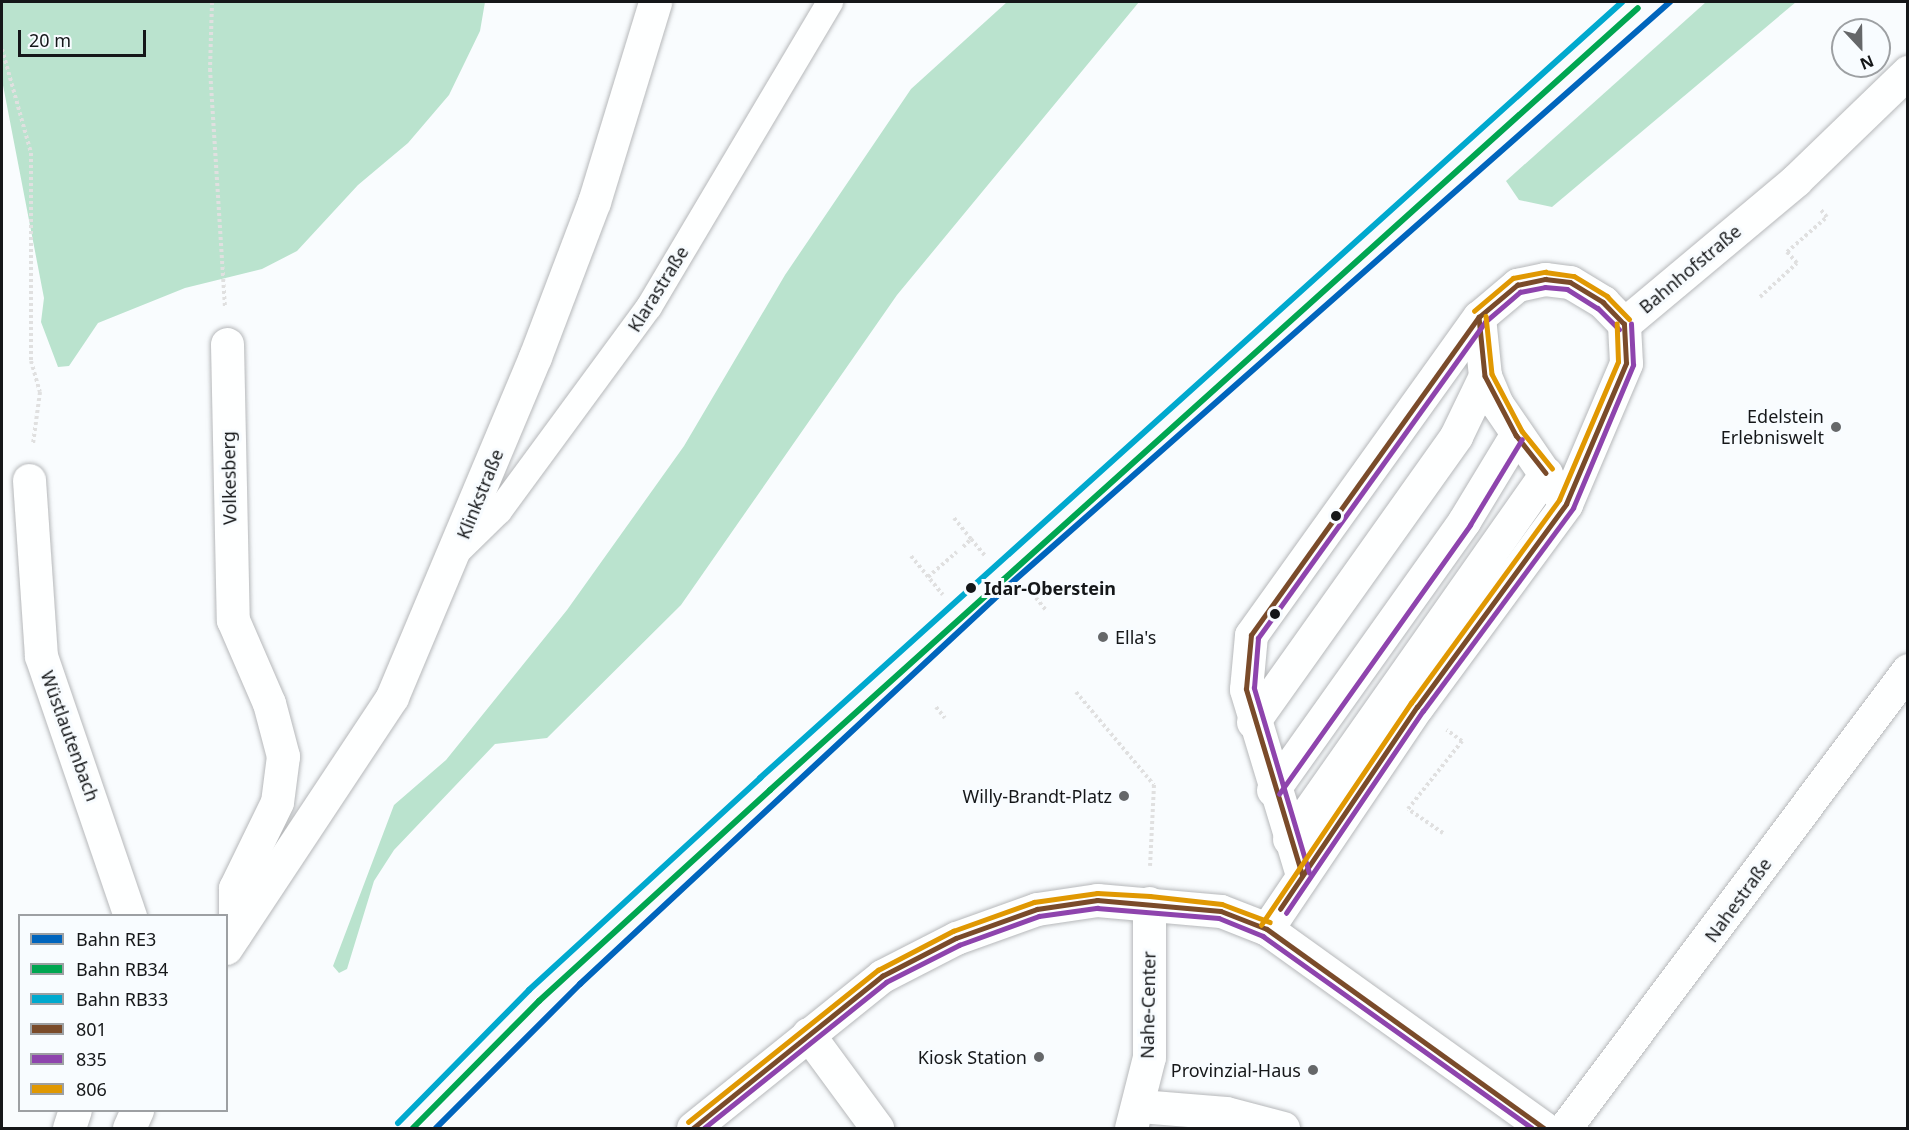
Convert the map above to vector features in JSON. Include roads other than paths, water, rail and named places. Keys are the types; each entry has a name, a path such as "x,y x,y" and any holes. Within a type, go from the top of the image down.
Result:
{"street":[{"name":"Klinkstraße","path":"231,941 392,697 456,553 594,202 655,2"},
{"name":"Bahnhofstraße","path":"1267,929 1302,874 1566,504 1626,363 1624,324 1796,180 1908,72"},
{"path":"1302,874 1273,790 1253,722 1244,663 1251,635 1479,317 1517,285 1545,279 1570,282 1603,302 1624,324"},
{"path":"1479,317 1485,376 1516,435 1566,504"},
{"name":"Volkesberg","path":"227,344 233,620 269,703 283,756 277,802 235,888 231,941"},
{"path":"1253,722 1456,436 1485,376"},
{"path":"1273,790 1464,521 1516,435"},
{"path":"1289,839 1546,474"},
{"name":"Wüstlautenbach","path":"29,480 41,656 130,914"},
{"name":"Nahestraße","path":"1565,1128 1908,670"},
{"path":"693,1128 882,976 957,938 1037,909 1097,900 1221,911 1267,929 1317,962 1544,1128"},
{"name":"Nahe-Center","path":"1149,903 1149,1057 1136,1117 1226,1113 1283,1128"},
{"path":"808,1034 877,1128"},
{"path":"69,1128 74,1112"},
{"path":"129,1128 136,1112"}],"lane":[{"name":"Klarastraße","path":"456,553 499,512 649,307 830,2"}],"rail line":[{"name":"RB33","path":"398,1123 529,990 760,778 1622,2"},
{"name":"RE3","path":"436,1128 580,984 1008,586 1670,2"},
{"name":"RB34","path":"413,1128 539,1001 1638,8"}],"place":[{"name":"Edelstein Erlebniswelt","path":"1836,427"},
{"name":"Idar-Oberstein","path":"971,588"},
{"name":"Ella's","path":"1103,637"},
{"name":"Willy-Brandt-Platz","path":"1124,796"},
{"name":"Kiosk Station","path":"1039,1057"},
{"name":"Provinzial-Haus","path":"1313,1070"}]}
